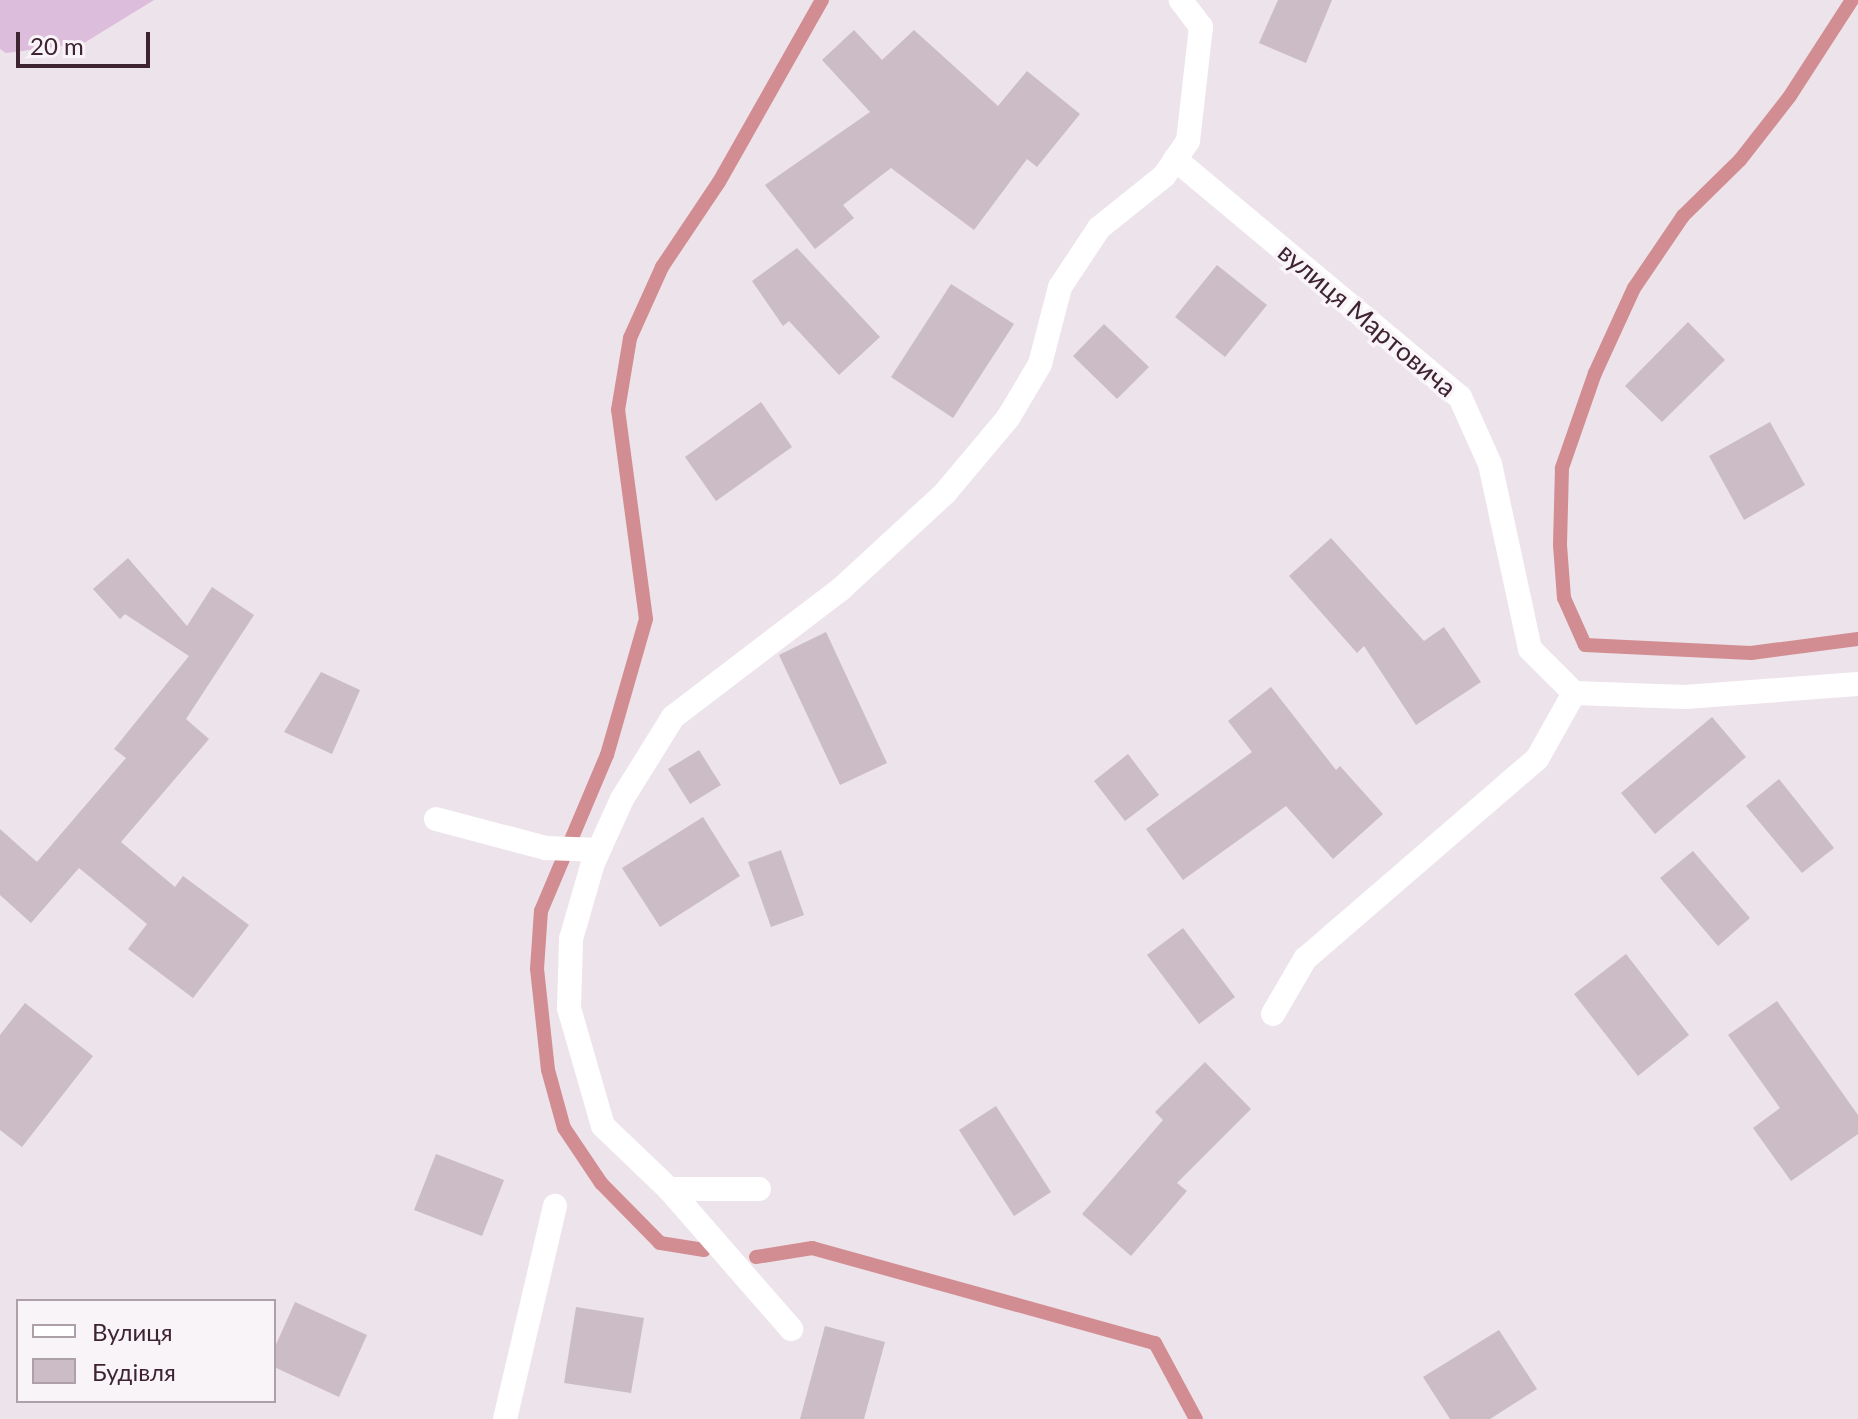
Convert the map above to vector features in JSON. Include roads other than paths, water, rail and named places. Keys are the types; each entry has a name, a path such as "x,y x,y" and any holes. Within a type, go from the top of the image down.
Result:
{"street":[{"path":"791,1329 669,1189 603,1126 569,1008 571,939 599,850 622,799 673,717 841,589 945,493 1008,418 1040,364 1060,287 1099,228 1164,176 1188,141 1201,27 1181,0"},
{"name":"вулиця Мартовича","path":"1175,159 1460,397 1490,464 1530,649 1574,693"},
{"path":"1273,1014 1305,959 1537,759 1574,693 1685,697 1858,684"},
{"path":"436,819 546,848 599,850"},
{"path":"669,1189 759,1189"},
{"path":"505,1419 555,1206"}],"waterway":[{"path":"704,1250 660,1243 601,1183 564,1128 548,1070 537,969 541,911 607,755 646,619 618,410 630,338 662,267 719,182 822,0"},
{"path":"1852,0 1790,96 1740,160 1683,216 1634,288 1595,373 1562,468 1560,545 1564,598 1585,645 1751,653 1858,639"},
{"path":"756,1257 812,1248 1155,1343 1196,1419"}]}
